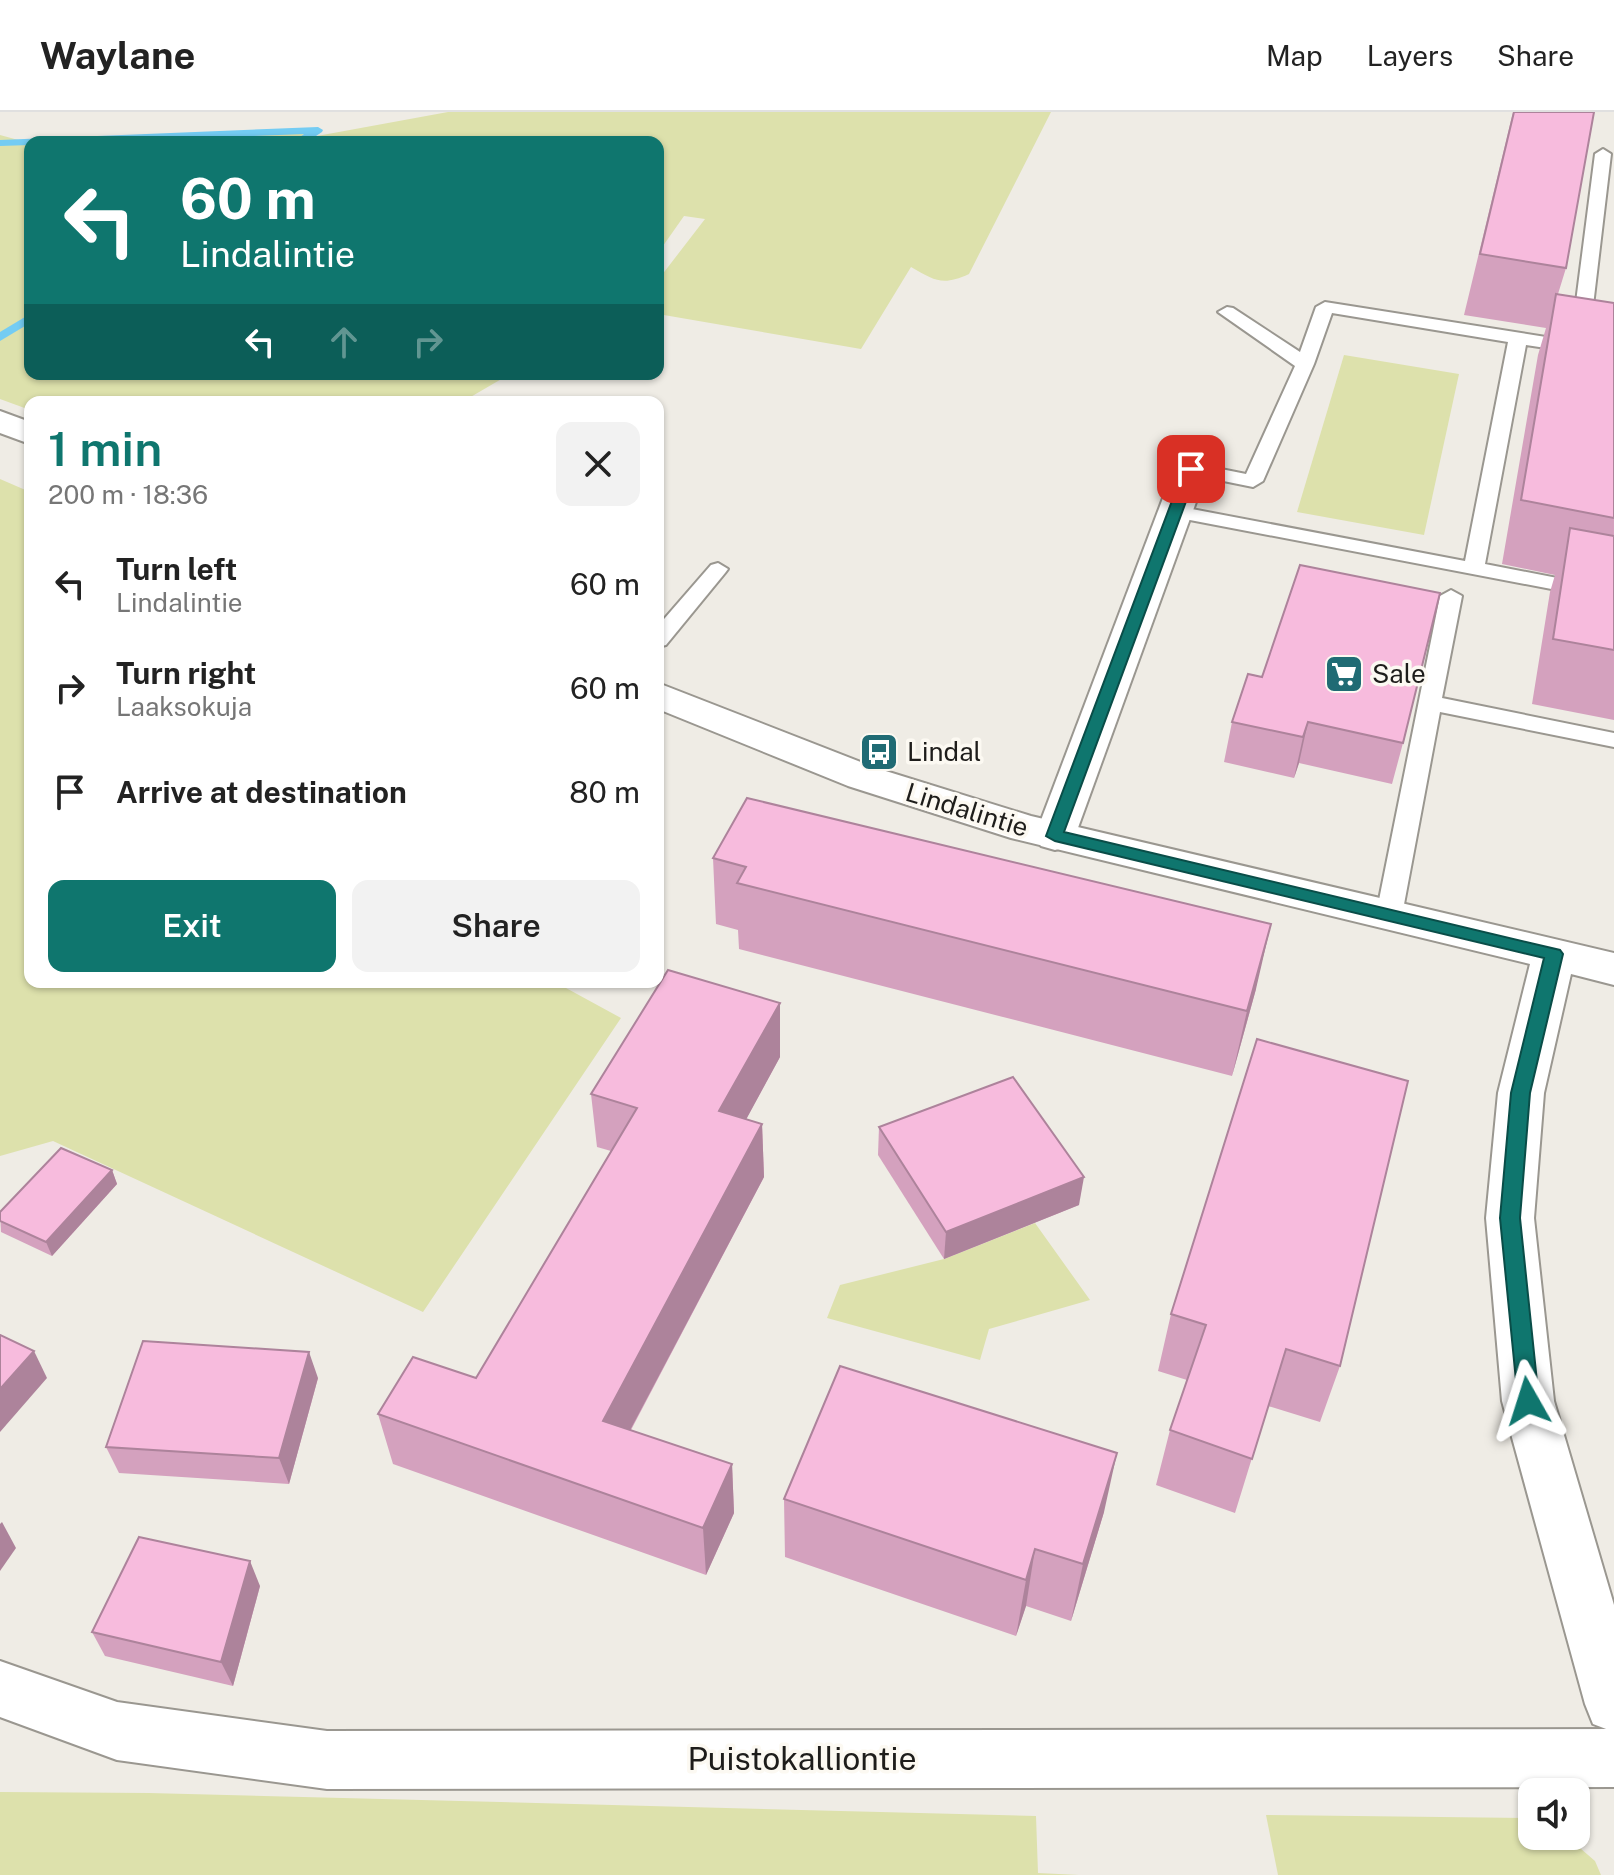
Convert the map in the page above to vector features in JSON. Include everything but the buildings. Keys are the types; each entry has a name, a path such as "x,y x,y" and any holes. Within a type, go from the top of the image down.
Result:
{"street":[{"path":"0,421 24,431"},
{"path":"1055,836 1191,469"},
{"name":"Lindalintie","path":"664,698 766,741 942,804 1055,836 1614,969"},
{"path":"1554,954 1521,1093 1510,1218 1528,1401 1614,1704"},
{"name":"Puistokalliontie","path":"0,1689 117,1731 327,1760 1614,1758"}],"lane":[{"path":"1191,469 1253,481 1305,364 1325,307 1579,348 1603,154"},
{"path":"1227,312 1305,364"},
{"path":"1474,568 1518,338"},
{"path":"1176,512 1614,595"},
{"path":"664,633 718,569"},
{"path":"1389,915 1451,596"},
{"path":"1430,703 1614,740"}],"green space":[{"path":"448,112 1051,112 969,274 946,281 927,276 911,267 861,349 664,315 664,272 705,219 684,216 664,244 664,136 317,136"},
{"path":"286,132 317,136 169,136"},
{"path":"0,135 22,141 24,380 500,380 472,396 24,396 24,408 0,399"},
{"path":"1344,355 1459,374 1424,535 1297,512"},
{"path":"0,479 24,489 24,988 566,988 621,1018 423,1312 53,1141 0,1156"},
{"path":"1035,1223 1090,1300 989,1329 980,1360 827,1318 840,1285 944,1259"},
{"path":"0,1792 149,1793 1036,1816 1038,1873 1079,1875 0,1875"},
{"path":"1266,1815 1518,1818 1518,1850 1582,1850 1595,1861 1601,1875 1278,1875"}],"waterway":[{"path":"176,136 318,130 308,136"},
{"path":"0,143 24,142"},
{"path":"0,337 24,322"}],"place":[{"name":"Sale","path":"1344,674"},
{"name":"Lindal","path":"879,752"}],"route":[{"path":"1191,469 1055,836 1554,954 1521,1093 1510,1218 1528,1401"}]}
